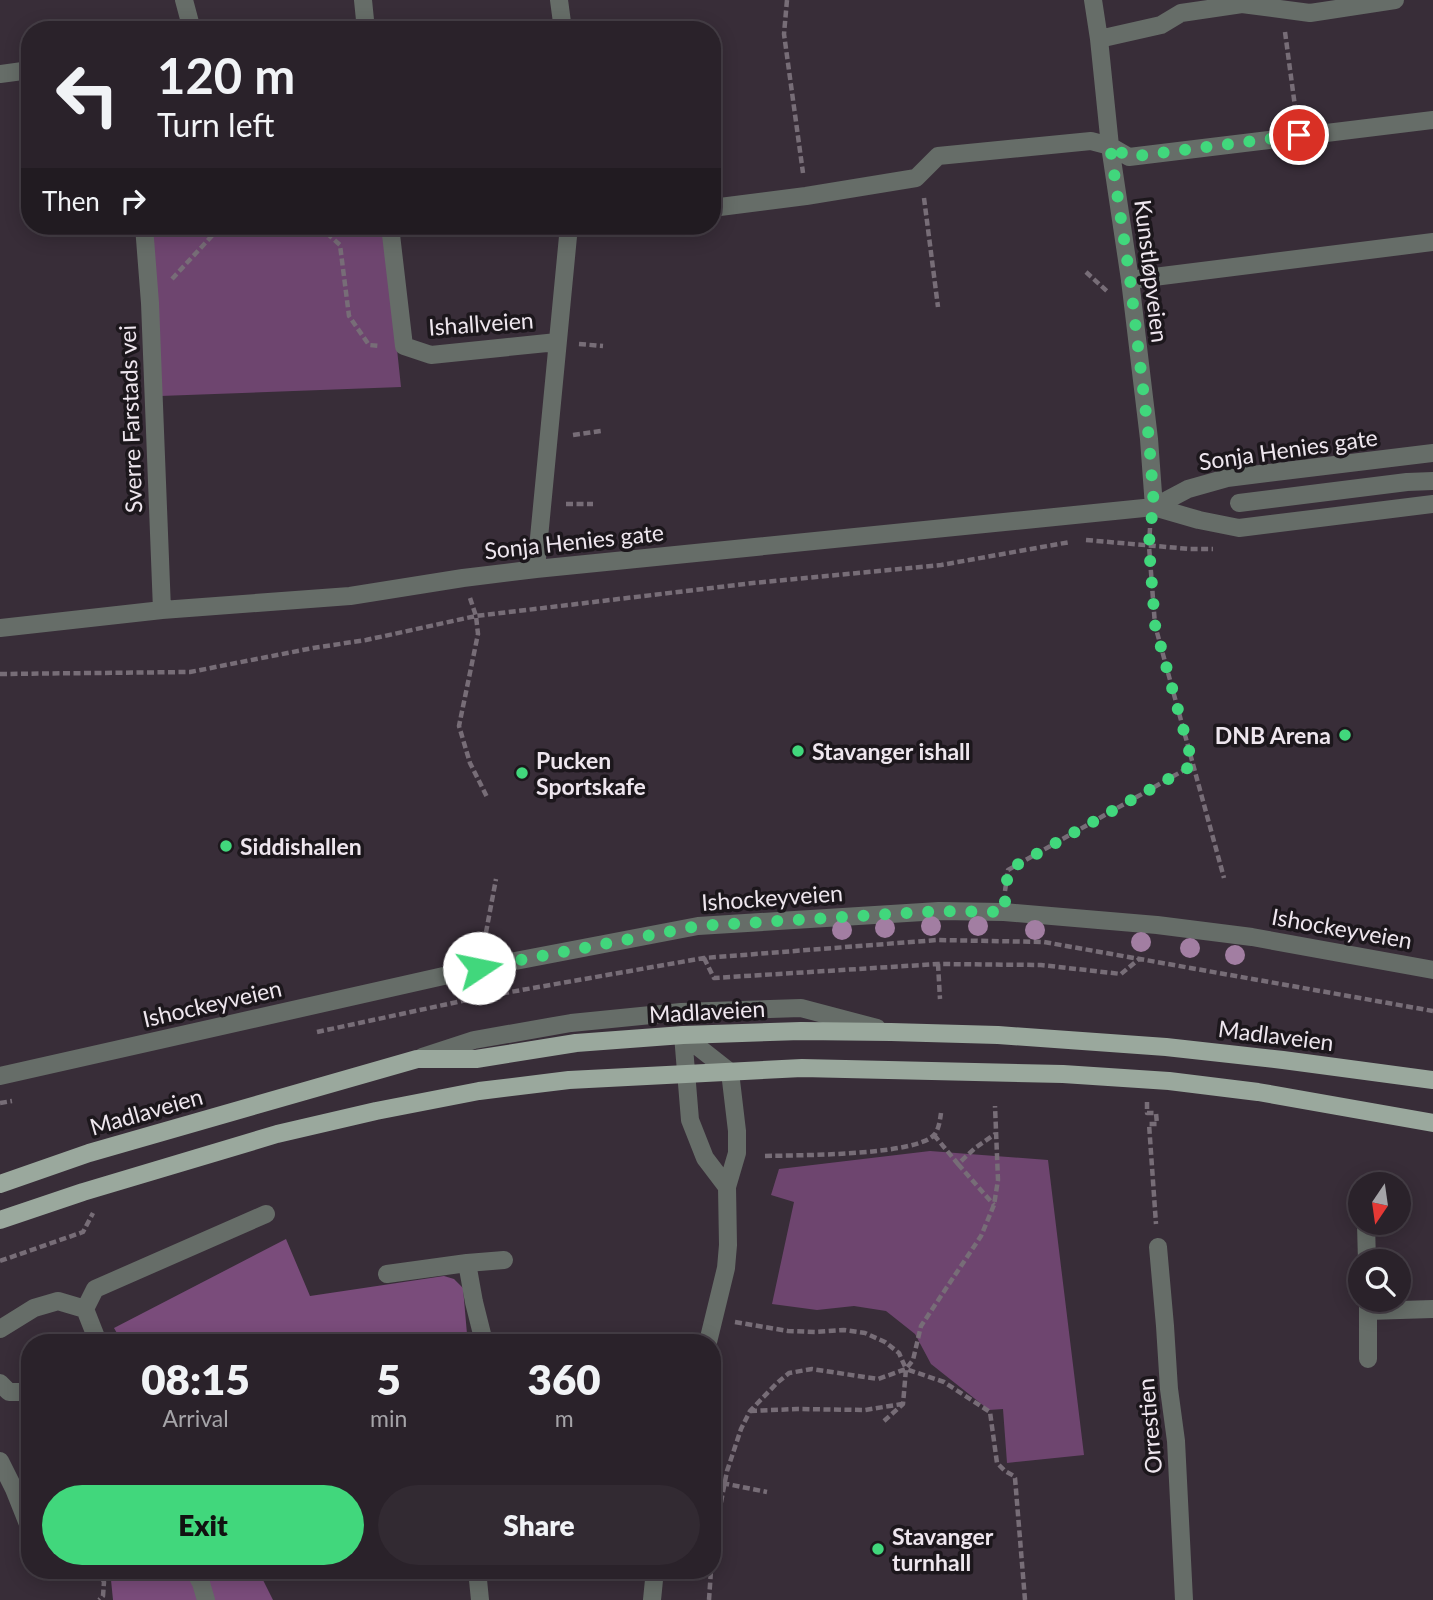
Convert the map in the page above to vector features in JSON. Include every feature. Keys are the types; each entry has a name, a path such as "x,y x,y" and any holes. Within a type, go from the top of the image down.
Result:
{"main road":[{"name":"Madlaveien","path":"0,1184 89,1153 417,1059 476,1059 576,1044 683,1035 801,1031 998,1035 1166,1047 1433,1080"},
{"path":"0,1220 83,1192 277,1134 479,1091 569,1080 802,1068 1063,1074 1169,1081 1258,1092 1433,1123"}],"street":[{"path":"184,0 190,21"},
{"path":"363,0 365,21"},
{"path":"559,0 562,21"},
{"name":"Kunstløpveien","path":"1093,0 1110,146 1130,279 1149,439 1154,507"},
{"path":"1099,39 1161,25 1181,13 1242,4 1310,13 1395,0"},
{"path":"0,74 21,71"},
{"path":"721,207 916,178 938,156 1091,141 1110,146 1129,157 1433,120"},
{"name":"Sverre Farstads vei","path":"145,235 150,303 162,610"},
{"name":"Ishallveien","path":"391,235 404,346 431,355 556,342"},
{"name":"Ishallveien","path":"536,569 568,235"},
{"path":"1130,279 1433,242"},
{"name":"Sonja Henies gate","path":"1154,507 1188,489 1227,478 1433,453"},
{"path":"1407,482 1433,475"},
{"path":"1239,503 1433,481"},
{"name":"Sonja Henies gate","path":"0,628 162,610 351,596 536,569 1154,507 1239,528 1433,504"},
{"name":"Ishockeyveien","path":"0,1076 479,968 698,926 939,911 1004,912 1157,925 1252,937 1433,970"},
{"path":"417,1059 488,1037 571,1023 681,1012 801,1009 891,1032"},
{"path":"683,1035 730,1072 737,1130 737,1153 727,1187 726,1268 710,1334"},
{"path":"683,1035 690,1120 705,1158 727,1187"},
{"path":"95,1334 86,1309 95,1289 266,1214"},
{"name":"Orrestien","path":"1158,1247 1169,1389 1176,1441 1184,1600"},
{"path":"387,1274 504,1260"},
{"path":"467,1263 482,1334"},
{"path":"0,1329 34,1308 58,1301 86,1309"},
{"path":"1411,1308 1433,1309"},
{"path":"1368,1312 1368,1359"},
{"path":"0,1383 9,1392 21,1392"},
{"path":"0,1461 21,1506"},
{"path":"199,1579 206,1600"},
{"path":"478,1579 480,1600"},
{"path":"652,1600 653,1579"}],"path":[{"path":"787,0 784,34 806,196"},
{"path":"1281,9 1299,135"},
{"path":"916,178 924,193 938,307"},
{"path":"150,303 213,235"},
{"path":"329,235 340,245 349,316 369,345 398,349 404,346"},
{"path":"1154,507 1149,546 1155,625 1224,878"},
{"path":"1083,540 1217,549"},
{"path":"0,674 190,672 366,640 476,616 726,586 941,565 1070,542"},
{"path":"463,578 476,616 478,634 459,726 470,763 488,799"},
{"path":"1004,941 1008,870 1193,765"},
{"path":"476,998 496,879"},
{"path":"704,958 714,978 938,964 1041,965 1121,974 1139,959"},
{"path":"938,964 940,999"},
{"path":"1147,1101 1147,1113 1156,1113 1157,1124 1149,1124 1158,1247"},
{"path":"721,1507 727,1471 741,1429 750,1411 777,1382 789,1373 812,1369 878,1379 906,1369 914,1360 921,1326 981,1236 994,1205 998,1180 995,1105"},
{"path":"765,1156 853,1153 923,1143 934,1135 941,1114"},
{"path":"958,1164 995,1134"},
{"path":"934,1135 994,1205"},
{"path":"0,1261 83,1232 95,1209"},
{"path":"715,1317 750,1326 788,1331 844,1330 865,1333 885,1342 899,1353 906,1369 902,1404 884,1421"},
{"path":"906,1369 944,1382 990,1412 997,1462 1015,1478 1026,1600"},
{"path":"750,1411 865,1410 902,1404"},
{"path":"721,1483 767,1492"},
{"path":"99,1600 103,1596 102,1579"},
{"path":"709,1600 710,1579"}],"shaded area":[{"path":"147,235 385,235 401,387 160,396"},
{"path":"930,1151 1048,1160 1084,1455 1007,1463 1003,1409 989,1410 931,1364 915,1334 886,1311 854,1306 817,1310 772,1304 794,1202 771,1195 779,1169"},
{"path":"286,1239 310,1296 444,1276 454,1279 463,1288 467,1334 117,1334 114,1328"},
{"path":"111,1579 262,1579 273,1600 113,1600"}],"place":[{"name":"DNB Arena","path":"1345,735"},
{"name":"Stavanger ishall","path":"798,751"},
{"name":"Pucken Sportskafe","path":"522,773"},
{"name":"Siddishallen","path":"226,846"},
{"name":"Stavanger turnhall","path":"878,1549"}],"route":[{"path":"479,968 698,926 939,911 1004,912 1008,870 1193,765 1155,625 1149,546 1154,507 1149,439 1130,279 1110,146 1129,157 1299,135"}]}
